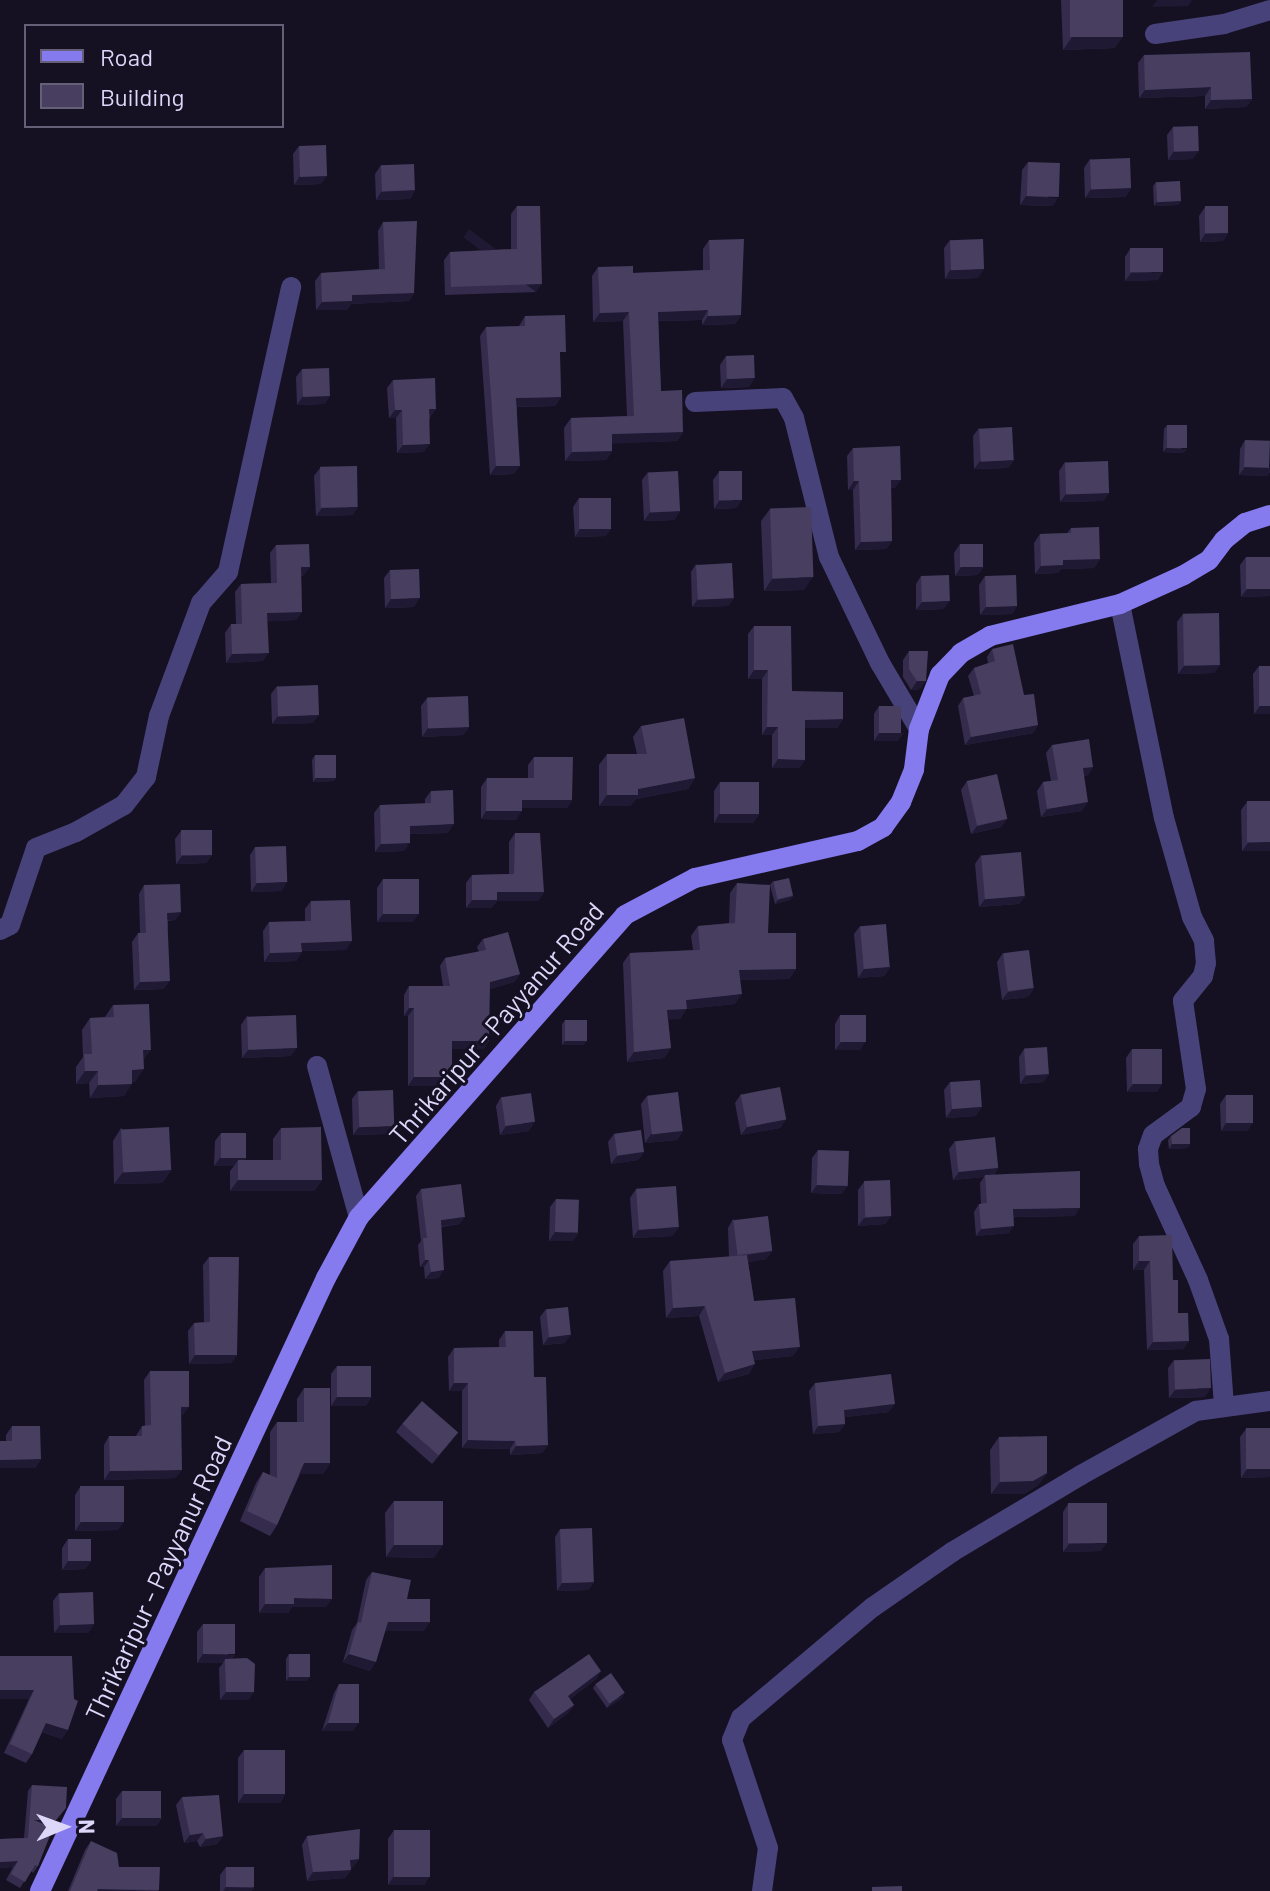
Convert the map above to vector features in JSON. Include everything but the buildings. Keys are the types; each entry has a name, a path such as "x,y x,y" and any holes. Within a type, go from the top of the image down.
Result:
{"main road":[{"name":"Thrikaripur - Payyanur Road","path":"40,1891 326,1278 359,1217 625,915 695,878 858,841 883,827 906,791 914,769 919,729 940,675 961,653 990,636 1120,604 1184,575 1209,560 1224,540 1245,523 1270,515"}],"street":[{"path":"1155,34 1224,24 1270,10"},
{"path":"0,930 10,925 36,848 76,832 124,805 146,777 159,716 201,603 228,572 291,287"},
{"path":"695,402 783,398 794,418 829,557 880,663 919,729"},
{"path":"1120,604 1164,818 1192,917 1204,941 1206,963 1203,976 1183,1001 1196,1089 1191,1107 1153,1135 1148,1149 1149,1164 1155,1186 1198,1280 1219,1339 1224,1406"},
{"path":"317,1066 359,1217"},
{"path":"762,1891 768,1848 732,1740 741,1718 873,1607 952,1552 1196,1411 1270,1401"}]}
